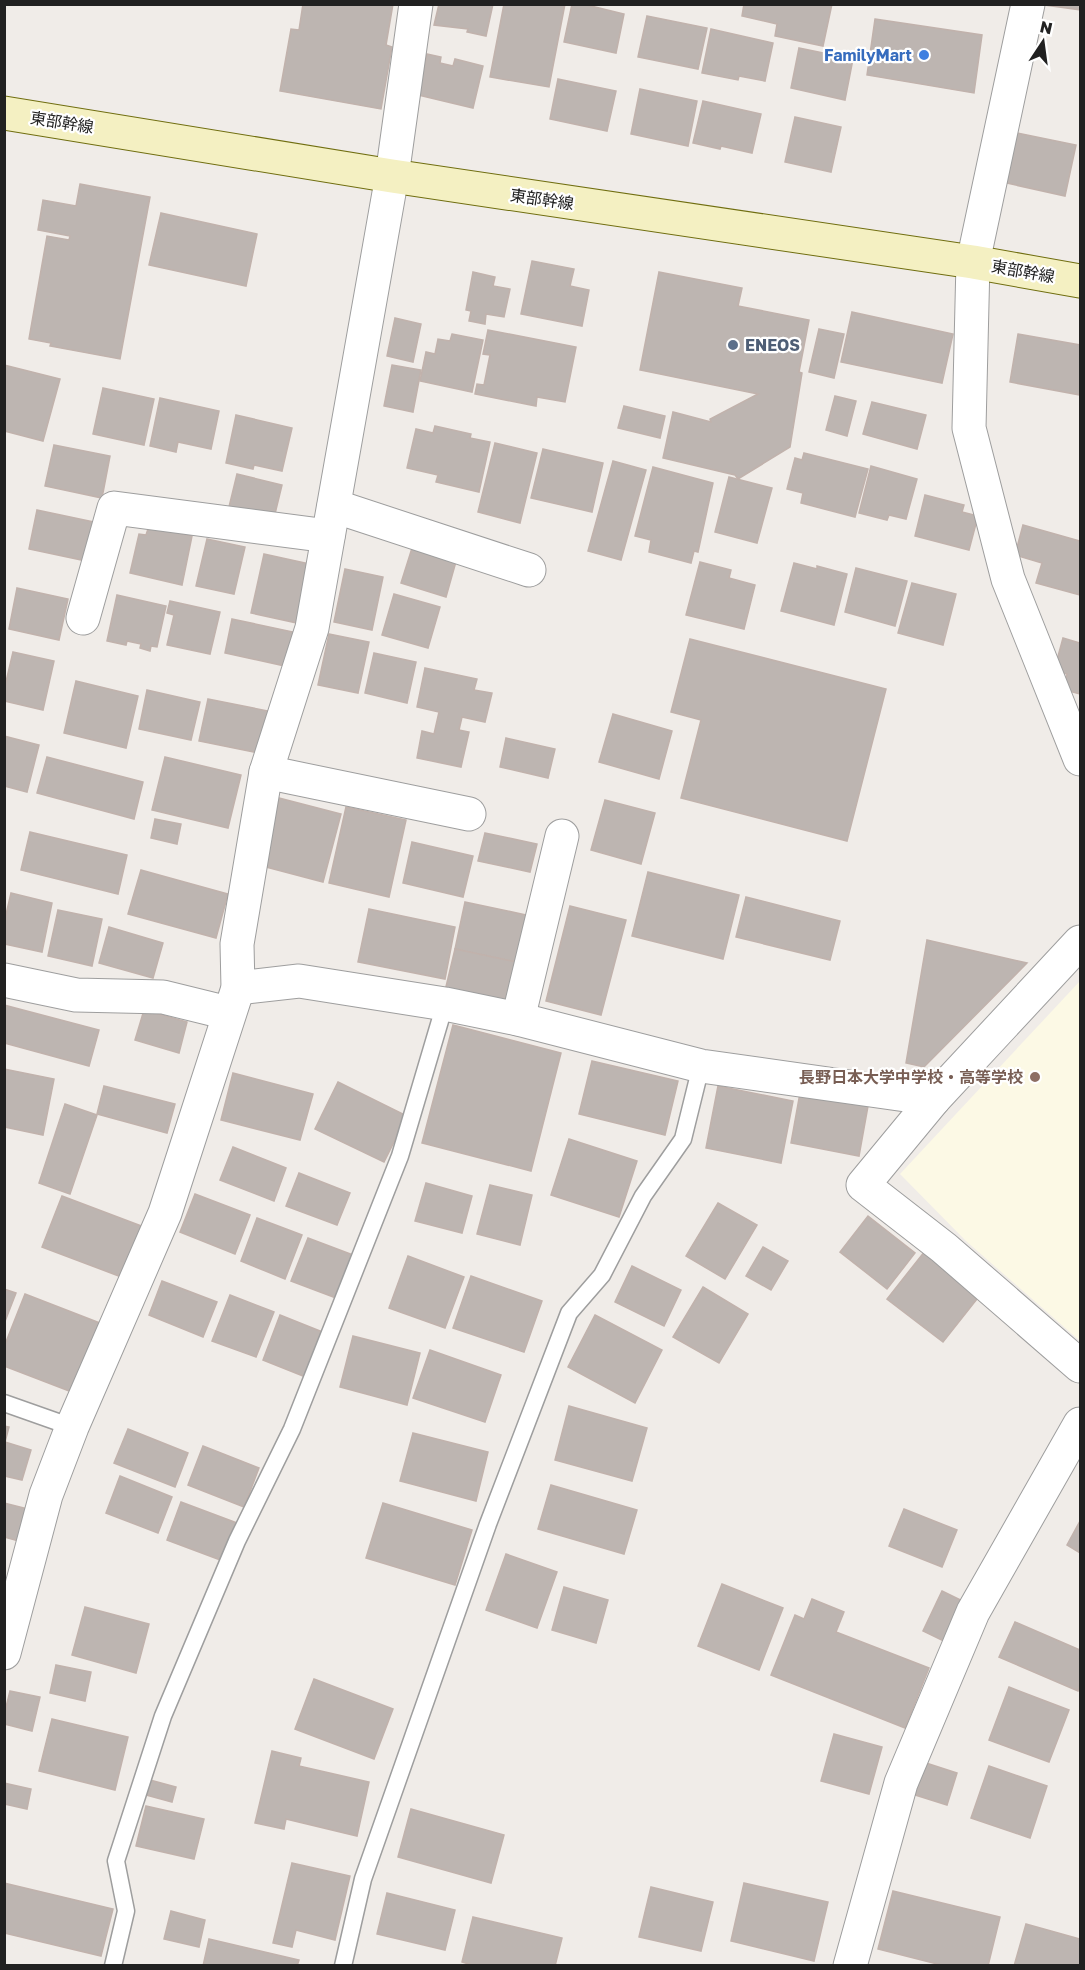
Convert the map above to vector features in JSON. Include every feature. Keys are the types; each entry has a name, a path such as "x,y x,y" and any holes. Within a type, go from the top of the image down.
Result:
{"street":[{"path":"4,1653 46,1496 72,1428 165,1213 233,1000 237,944 266,772 312,628 392,176 416,4"},
{"path":"1028,4 974,262 969,428 1008,579 1080,759"},
{"name":"東部幹線","path":"4,113 392,176 974,262 1080,281"},
{"path":"83,618 114,508 331,521 529,570"},
{"path":"266,772 469,814"},
{"path":"518,1019 562,836"},
{"path":"1080,942 934,1099 863,1185 944,1248 1080,1366"},
{"path":"4,980 76,995 233,1000 299,981 445,1004 518,1019 701,1066 934,1099"},
{"path":"850,1965 901,1783 973,1612 1080,1424"}],"lane":[{"path":"113,1965 126,1911 116,1861 163,1716 237,1541 297,1418 400,1156 445,1004"},
{"path":"343,1965 363,1879 488,1524 569,1313 602,1275 643,1196 683,1139 701,1066"},
{"path":"4,1402 72,1428"}],"shaded area":[{"name":"長野日本大学中学校・高等学校","path":"1080,981 1080,1341 966,1241 900,1174"}],"building":[{"path":"303,4 393,4 386,45 392,47 381,109 280,91 291,29 299,30"},
{"path":"439,4 493,4 486,36 467,32 468,29 434,25"},
{"path":"504,4 565,4 549,87 490,77"},
{"path":"572,4 583,4 624,14 616,53 564,42"},
{"path":"744,4 832,4 823,46 775,36 777,24 742,16"},
{"path":"1045,4 1080,4 1080,10 1045,5"},
{"path":"647,16 707,28 698,69 638,57"},
{"name":"FamilyMart","path":"875,19 982,35 974,93 867,75"},
{"path":"711,29 773,43 765,81 739,76 738,80 702,73"},
{"path":"799,48 853,59 845,100 791,88"},
{"path":"427,54 441,57 440,63 453,66 455,59 483,66 473,108 418,95"},
{"path":"558,79 616,91 607,131 550,119"},
{"path":"640,89 697,101 688,146 631,134"},
{"path":"703,101 761,114 752,153 693,143"},
{"path":"795,117 841,127 831,172 785,162"},
{"path":"1012,132 1076,145 1065,196 1002,182"},
{"path":"80,184 150,197 120,359 50,346 51,343 29,339 47,236 69,240 70,236 38,230 43,200 76,206"},
{"path":"161,213 257,234 246,286 149,265"},
{"path":"532,261 574,269 570,286 589,290 582,326 521,314"},
{"path":"473,272 495,277 493,286 510,289 504,317 486,314 485,324 469,321 471,311 466,310"},
{"path":"659,272 742,288 738,306 809,320 799,372 802,373 790,447 738,479 735,475 663,458 673,412 711,422 710,419 758,394 640,370"},
{"path":"852,312 953,334 942,383 841,362"},
{"path":"395,318 421,324 413,362 387,356"},
{"path":"819,329 844,334 834,378 809,372"},
{"path":"488,330 576,347 565,402 537,397 536,406 475,394 477,384 484,385 490,355 483,354"},
{"path":"452,334 483,340 472,392 420,381 426,352 435,354 438,339 450,341"},
{"path":"1018,334 1080,345 1080,395 1010,382"},
{"path":"4,365 60,379 43,441 4,431"},
{"path":"392,365 421,370 413,412 384,406"},
{"path":"103,388 154,399 144,445 93,434"},
{"path":"835,396 856,401 847,436 826,430"},
{"path":"160,398 219,411 211,449 178,442 176,452 150,446"},
{"path":"872,402 926,415 917,449 863,434"},
{"path":"624,406 665,416 660,438 618,428"},
{"path":"236,415 292,428 282,471 254,465 253,469 226,463"},
{"path":"435,426 471,434 470,438 490,442 479,492 436,482 438,475 407,468 416,429 433,433"},
{"path":"495,443 537,453 520,523 478,512"},
{"path":"54,445 110,456 102,498 45,486"},
{"path":"543,449 603,463 592,512 531,498"},
{"path":"804,453 868,469 855,517 801,503 803,493 787,489 795,458 802,460"},
{"path":"613,461 646,470 621,560 588,551"},
{"path":"871,466 917,479 906,519 889,515 887,520 859,513"},
{"path":"653,467 713,483 698,552 694,551 691,563 649,552 651,540 635,536"},
{"path":"237,474 282,485 274,518 229,507"},
{"path":"729,477 772,488 757,543 715,532"},
{"path":"925,495 964,505 962,512 978,516 969,550 915,536"},
{"path":"37,510 99,523 91,562 29,549"},
{"path":"1023,525 1080,541 1080,595 1036,583 1042,563 1015,555"},
{"path":"149,526 192,536 182,585 130,573 139,534 146,535"},
{"path":"207,539 245,547 234,594 196,586"},
{"path":"413,545 457,558 446,597 401,583"},
{"path":"264,554 310,564 297,623 251,613"},
{"path":"700,562 731,570 729,578 755,585 744,629 686,615"},
{"path":"794,563 847,574 834,625 781,611"},
{"path":"856,568 907,581 895,626 845,612"},
{"path":"345,569 383,577 372,630 334,622"},
{"path":"912,583 956,594 943,645 898,633"},
{"path":"17,588 68,599 59,640 9,629"},
{"path":"394,594 440,607 428,648 382,635"},
{"path":"117,595 166,606 157,647 151,646 150,651 140,648 141,644 127,641 126,645 107,641"},
{"path":"170,601 220,612 210,654 167,645 174,615 167,613"},
{"path":"232,619 293,632 285,666 225,653"},
{"path":"329,634 369,642 358,693 318,685"},
{"path":"1063,638 1080,643 1080,694 1062,689 1067,674 1054,671"},
{"path":"690,639 886,689 847,841 681,798 701,720 671,712"},
{"path":"13,652 54,661 43,710 4,701 4,690"},
{"path":"374,653 416,662 407,703 365,693"},
{"path":"425,668 477,679 474,690 492,693 485,722 462,717 459,730 469,732 461,767 417,758 422,731 434,734 439,712 417,707"},
{"path":"76,681 138,696 126,748 64,733"},
{"path":"147,690 200,702 191,740 139,729"},
{"path":"208,699 268,711 259,753 199,741"},
{"path":"613,714 672,731 659,779 599,762"},
{"path":"4,736 39,745 27,792 4,786"},
{"path":"506,738 555,749 548,778 500,767"},
{"path":"47,757 143,782 134,819 37,793"},
{"path":"165,757 241,775 228,828 152,810"},
{"path":"279,798 341,814 323,882 262,866"},
{"path":"605,800 655,813 641,864 591,850"},
{"path":"346,807 406,820 389,897 329,883"},
{"path":"155,819 181,824 177,844 151,838"},
{"path":"30,832 127,855 118,894 21,870"},
{"path":"485,833 537,844 530,872 478,861"},
{"path":"412,842 473,856 463,897 403,883"},
{"path":"141,870 228,894 216,938 128,914"},
{"path":"648,872 739,895 723,959 632,936"},
{"path":"11,893 52,903 42,952 4,944 4,923"},
{"path":"746,897 840,921 830,960 736,937"},
{"path":"465,902 531,916 521,963 455,949"},
{"path":"570,906 626,920 601,1015 546,1001"},
{"path":"369,909 455,927 445,979 358,962"},
{"path":"58,910 102,919 92,966 48,956"},
{"path":"109,927 163,943 153,978 99,963"},
{"path":"927,940 1027,963 924,1067 906,1063"},
{"path":"455,949 521,963 512,1005 445,991"},
{"path":"4,1005 99,1030 89,1066 4,1043"},
{"path":"144,1010 187,1022 179,1053 135,1040"},
{"path":"453,1025 561,1053 531,1171 422,1143"},
{"path":"592,1061 678,1081 665,1135 579,1114"},
{"path":"4,1069 54,1079 43,1135 4,1127"},
{"path":"233,1073 313,1094 300,1140 221,1120"},
{"path":"338,1082 407,1116 384,1162 315,1129"},
{"path":"104,1086 175,1104 167,1133 97,1114"},
{"path":"718,1086 793,1101 781,1163 706,1148"},
{"path":"800,1093 868,1106 859,1156 791,1143"},
{"path":"65,1104 97,1115 70,1194 39,1183"},
{"path":"569,1139 637,1161 619,1217 551,1195"},
{"path":"233,1147 286,1168 274,1201 220,1180"},
{"path":"299,1173 350,1193 337,1225 286,1206"},
{"path":"426,1183 472,1196 462,1233 415,1221"},
{"path":"490,1185 532,1195 520,1245 477,1234"},
{"path":"195,1194 250,1215 235,1254 180,1232"},
{"path":"62,1196 144,1227 124,1278 42,1247"},
{"path":"718,1203 757,1225 725,1279 686,1256"},
{"path":"868,1216 915,1253 887,1289 840,1252"},
{"path":"257,1218 302,1235 285,1279 241,1261"},
{"path":"308,1238 353,1255 336,1298 291,1281"},
{"path":"763,1247 788,1261 771,1290 746,1276"},
{"path":"925,1251 981,1294 943,1342 887,1299"},
{"path":"408,1256 464,1277 445,1328 389,1308"},
{"path":"632,1266 681,1290 664,1326 615,1302"},
{"path":"471,1276 542,1301 524,1352 453,1328"},
{"path":"162,1281 217,1302 203,1337 149,1315"},
{"path":"703,1287 748,1314 719,1363 673,1337"},
{"path":"4,1289 16,1293 4,1324"},
{"path":"25,1294 105,1325 77,1394 4,1366 4,1347"},
{"path":"230,1295 274,1312 256,1357 212,1341"},
{"path":"280,1315 325,1333 308,1378 263,1360"},
{"path":"595,1315 662,1350 635,1403 568,1367"},
{"path":"353,1336 420,1353 407,1405 340,1387"},
{"path":"430,1350 501,1375 485,1422 413,1398"},
{"path":"569,1406 647,1428 632,1481 555,1460"},
{"path":"4,1426 9,1427 5,1442 31,1450 22,1480 4,1476"},
{"path":"128,1429 188,1453 175,1487 114,1463"},
{"path":"413,1433 488,1452 476,1501 400,1481"},
{"path":"203,1446 259,1468 244,1507 188,1485"},
{"path":"120,1476 172,1497 158,1533 106,1513"},
{"path":"551,1485 637,1510 624,1554 538,1529"},
{"path":"181,1502 237,1523 223,1561 167,1540"},
{"path":"4,1503 28,1509 19,1541 4,1537"},
{"path":"383,1503 472,1530 455,1585 366,1558"},
{"path":"904,1509 957,1530 942,1567 889,1546"},
{"path":"1080,1521 1080,1553 1067,1545"},
{"path":"506,1554 557,1572 537,1628 486,1610"},
{"path":"722,1584 783,1608 759,1670 698,1646"},
{"path":"564,1587 608,1600 596,1643 552,1630"},
{"path":"942,1591 973,1606 954,1646 923,1631"},
{"path":"812,1599 844,1612 836,1632 929,1668 905,1728 771,1675 795,1615 804,1619"},
{"path":"85,1607 149,1624 136,1673 72,1655"},
{"path":"1015,1622 1080,1650 1078,1691 999,1657"},
{"path":"56,1665 91,1672 85,1701 50,1693"},
{"path":"314,1679 393,1709 374,1759 295,1729"},
{"path":"1009,1687 1069,1710 1049,1762 989,1740"},
{"path":"10,1691 40,1697 32,1731 4,1724"},
{"path":"52,1719 128,1737 115,1790 39,1771"},
{"path":"834,1734 882,1747 869,1794 821,1781"},
{"path":"272,1751 301,1758 299,1766 369,1782 357,1836 286,1819 284,1829 255,1823"},
{"path":"923,1762 957,1773 947,1805 912,1794"},
{"path":"989,1766 1047,1786 1030,1838 971,1818"},
{"path":"150,1780 176,1787 172,1802 146,1795"},
{"path":"4,1783 31,1789 27,1809 4,1804"},
{"path":"146,1806 204,1819 194,1859 136,1846"},
{"path":"411,1809 504,1835 491,1883 398,1857"},
{"path":"292,1863 350,1876 335,1940 296,1930 292,1947 273,1943"},
{"path":"4,1883 113,1909 101,1956 4,1933"},
{"path":"744,1883 828,1902 814,1961 731,1941"},
{"path":"651,1887 713,1902 701,1951 639,1937"},
{"path":"893,1891 1000,1917 988,1966 945,1966 878,1949"},
{"path":"387,1893 455,1910 445,1950 377,1934"},
{"path":"171,1911 205,1920 199,1947 164,1939"},
{"path":"473,1917 562,1938 555,1966 475,1966 462,1962"},
{"path":"1026,1924 1080,1939 1080,1966 1014,1966"},
{"path":"209,1939 299,1960 297,1966 203,1966"}],"place":[{"name":"FamilyMart","path":"924,55"},
{"name":"ENEOS","path":"733,345"},
{"name":"長野日本大学中学校・高等学校","path":"1035,1077"}]}
